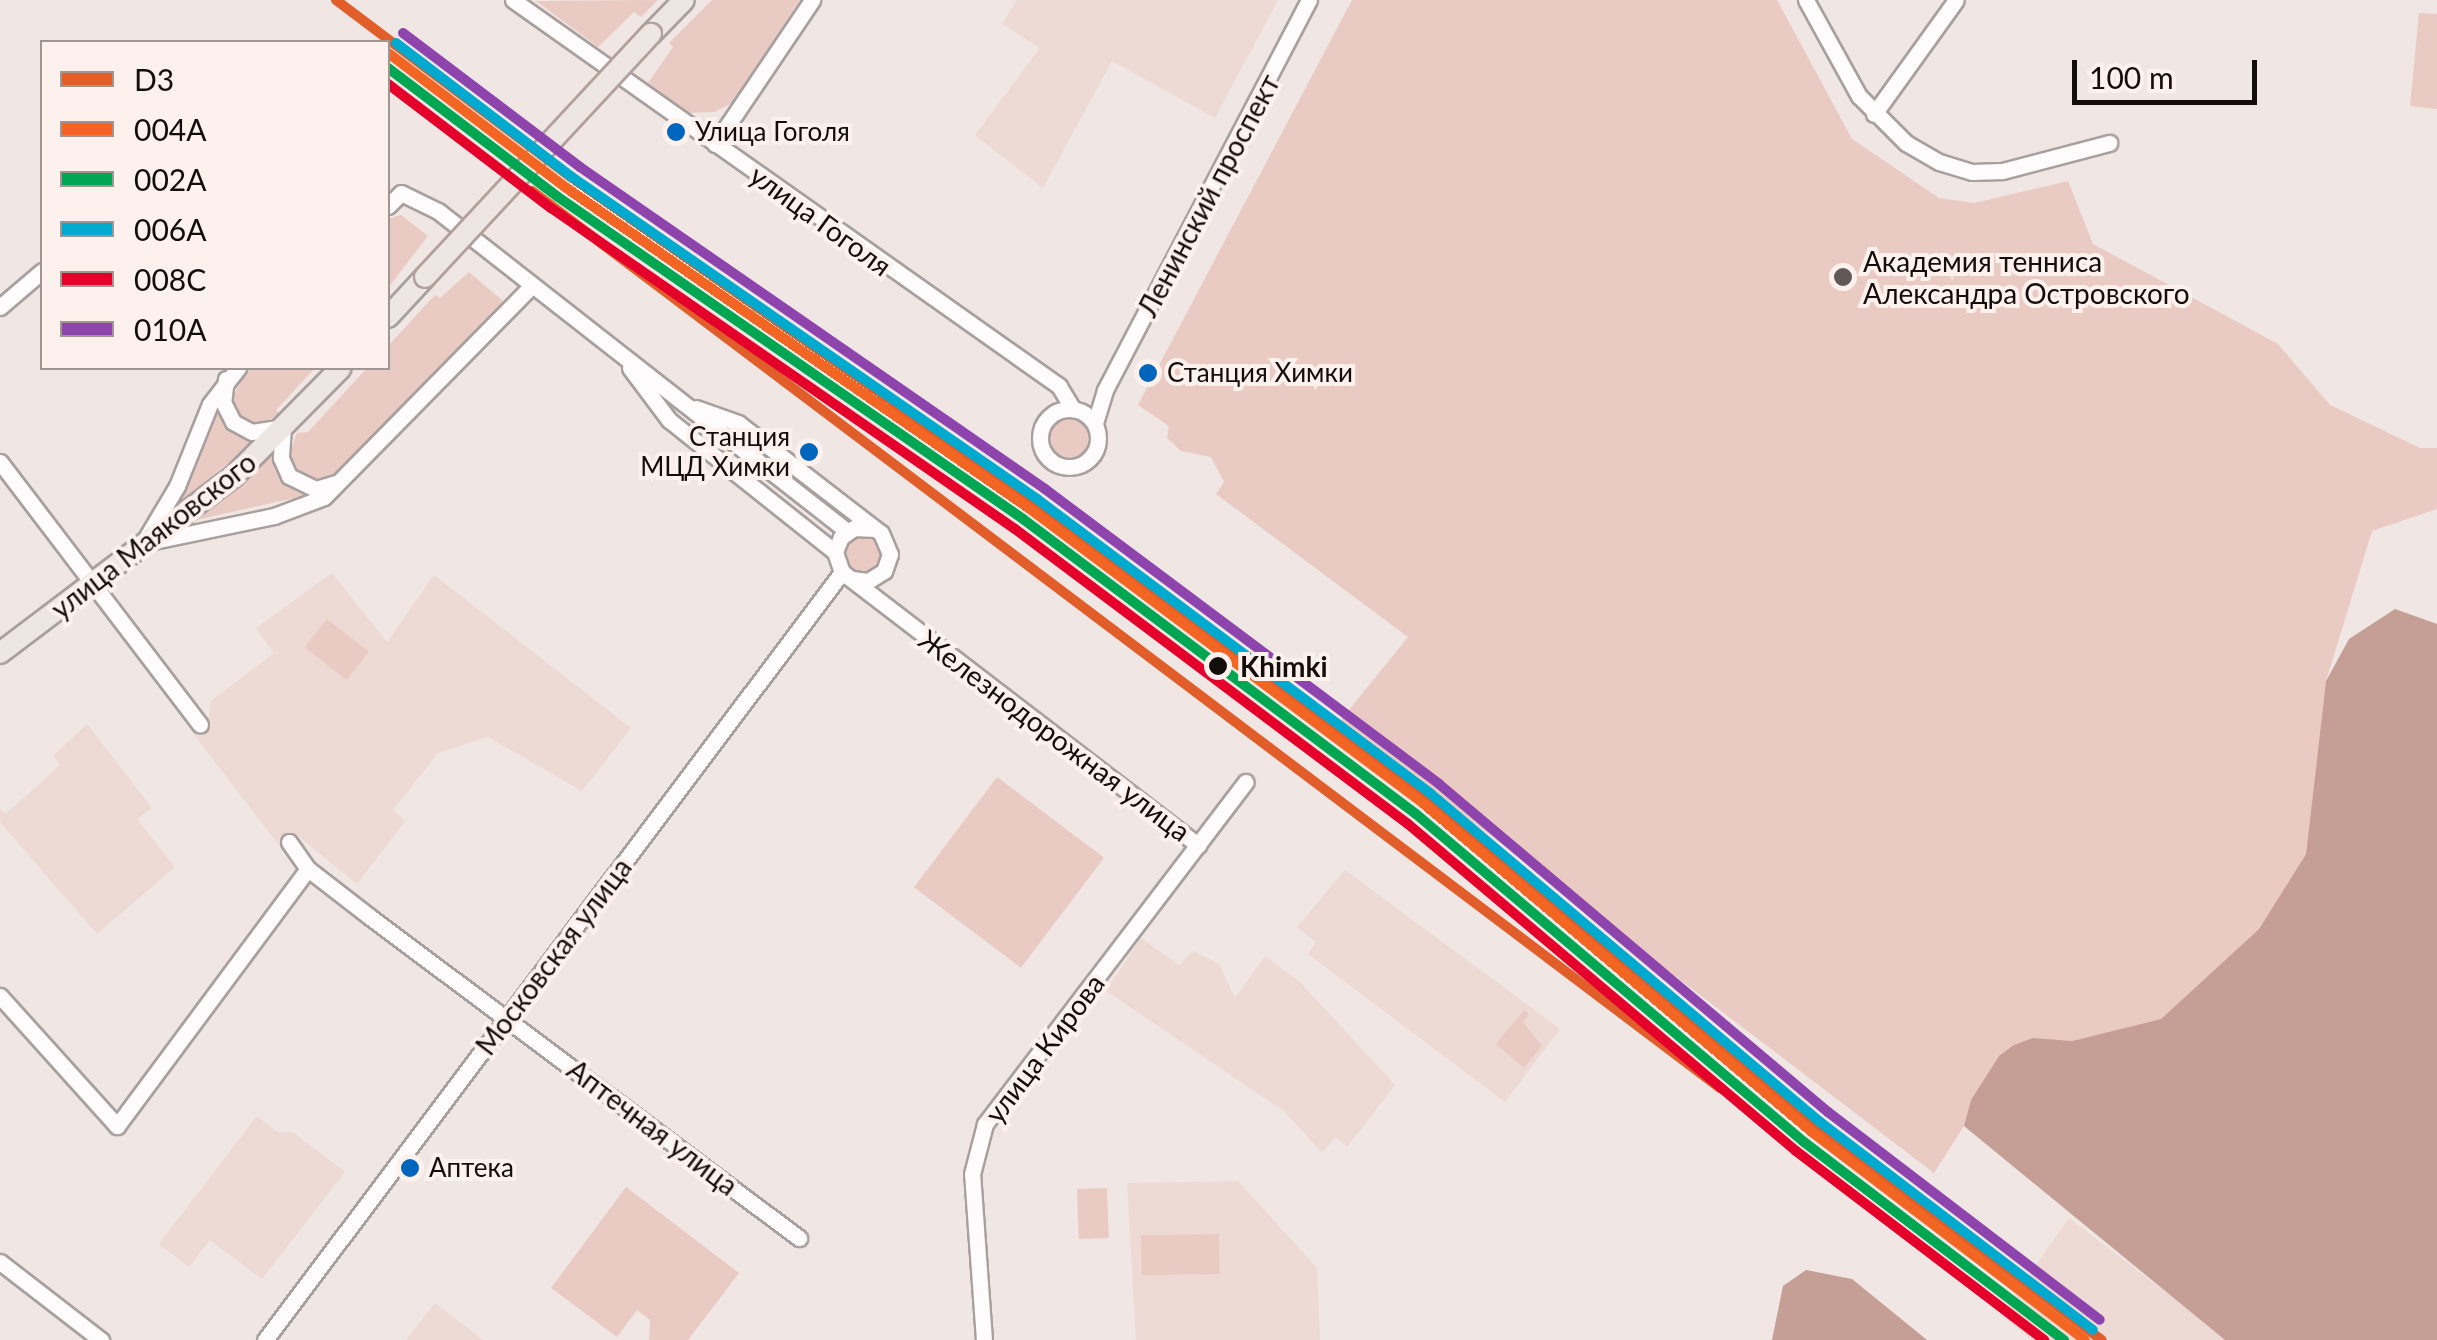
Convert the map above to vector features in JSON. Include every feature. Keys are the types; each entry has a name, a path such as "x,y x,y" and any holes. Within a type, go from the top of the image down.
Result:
{"main road":[{"path":"390,316 684,0"},
{"name":"улица Маяковского","path":"0,653 207,498 339,370"}],"street":[{"name":"улица Гоголя","path":"514,0 1059,386 1076,410"},
{"path":"716,144 812,0"},
{"name":"Ленинский проспект","path":"1097,420 1105,390 1309,0"},
{"path":"1806,0 1874,114 1906,143 1972,172 2109,142"},
{"path":"1874,114 1956,0"},
{"path":"390,204 401,193 425,204 847,531 874,529"},
{"path":"0,307 40,273"},
{"path":"141,545 296,510 340,481 532,285"},
{"path":"622,356 669,420 835,552 846,575 877,577 888,563 888,545 874,529 738,424 682,404"},
{"path":"232,374 223,402 233,422 252,432 284,427 281,458 289,476 316,489 340,481"},
{"path":"141,545 232,374"},
{"name":"Ленинский проспект","path":"1076,410 1105,390"},
{"path":"1076,410 1097,420 1098,438 1092,456 1079,466 1055,464 1043,452 1041,428 1051,415 1076,410"},
{"path":"0,462 200,725"},
{"path":"835,552 847,531"},
{"name":"Железнодорожная улица","path":"846,575 1198,844 1246,782"},
{"name":"Московская улица","path":"265,1340 846,575"},
{"name":"Аптечная улица","path":"289,842 308,869 799,1238"},
{"name":"улица Кирова","path":"984,1340 972,1174 980,1136 1198,844"},
{"path":"0,996 117,1126 308,869"},
{"path":"0,1262 100,1340"}],"shaded area":[{"path":"658,0 641,17 634,12 598,47 536,1"},
{"path":"712,0 800,0 732,103 715,112 688,113 646,86 673,47 669,43"},
{"path":"1017,0 1278,0 1215,118 1112,61 1043,188 975,135 1040,48 1002,24"},
{"path":"1352,0 1777,0 1852,139 1939,198 1974,203 2068,181 2093,244 2278,344 2330,405 2420,448 2437,448 2437,509 2372,531 2326,681 2306,854 2259,929 2161,1019 2072,1041 2033,1039 1971,1100 1964,1126 1934,1173 1340,721 1408,637 1216,494 1224,482 1211,457 1181,451 1167,438 1169,426 1138,405"},
{"path":"2419,13 2437,14 2437,109 2410,106"},
{"path":"401,215 428,236 390,285 390,218"},
{"path":"469,272 502,300 499,309 331,478 316,483 293,470 290,451 297,433 308,432 365,370 390,370 390,344 435,295 440,298"},
{"path":"247,370 313,370 276,410 280,415 254,426 237,418 230,402"},
{"path":"215,409 235,435 257,440 178,504"},
{"path":"1069,418 1083,424 1089,438 1083,452 1069,458 1055,452 1049,438 1055,424"},
{"path":"273,455 281,480 312,494 196,520"},
{"path":"852,534 872,534 884,547 883,564 861,576 846,569 842,545"},
{"path":"332,573 387,642 434,575 631,728 582,791 488,737 438,753 393,810 405,821 357,884 297,835 281,848 192,732 209,719 211,701 274,653 256,628"},
{"path":"2395,609 2437,624 2437,1340 2225,1340 1964,1126 1971,1100 1999,1056 2014,1045 2033,1038 2072,1041 2161,1019 2259,929 2306,854 2326,681 2349,639"},
{"path":"327,619 369,652 347,680 305,647"},
{"path":"87,724 152,808 137,819 175,867 97,934 0,822 0,809 6,814 60,765 53,756"},
{"path":"997,777 1104,858 1021,968 914,887"},
{"path":"1345,870 1560,1029 1505,1102 1308,954 1316,942 1297,927"},
{"path":"1141,938 1179,965 1193,951 1219,964 1235,998 1265,956 1301,983 1395,1085 1347,1147 1336,1137 1322,1153 1284,1111 1106,991"},
{"path":"1524,1010 1529,1014 1523,1022 1542,1046 1524,1068 1496,1044"},
{"path":"257,1116 277,1132 294,1133 345,1172 262,1279 210,1240 189,1267 159,1244"},
{"path":"1238,1181 1317,1268 1320,1340 1136,1340 1127,1183"},
{"path":"626,1187 739,1273 688,1340 649,1340 650,1320 637,1310 617,1337 551,1288"},
{"path":"1107,1188 1109,1238 1079,1239 1077,1189"},
{"path":"2069,1218 2225,1340 2032,1340 2001,1315"},
{"path":"1219,1234 1220,1274 1142,1275 1141,1235"},
{"path":"1806,1270 1852,1279 1927,1340 1772,1340 1783,1286"},
{"path":"435,1303 483,1340 406,1340"}],"transit line":[{"name":"D3","path":"336,0 389,40"},
{"name":"010А","path":"403,33 580,167 1045,489 1439,784 1828,1112 2100,1320"},
{"name":"D3","path":"390,41 571,177 1035,501 1429,798 1824,1130 2102,1340"},
{"name":"006А","path":"396,43 572,177 1037,499 1431,794 1820,1122 2093,1330"},
{"name":"004А","path":"390,55 565,187 1030,509 1424,804 1812,1132 2085,1340"},
{"name":"002А","path":"390,70 558,197 1023,519 1416,814 1804,1142 2064,1340"},
{"name":"008С","path":"390,86 551,208 1015,529 1408,824 1796,1151 2044,1340"},
{"name":"D3","path":"532,191 1720,1088"}],"place":[{"name":"Улица Гоголя","path":"676,132"},
{"name":"Академия тенниса Александра Островского","path":"1843,277"},
{"name":"Станция Химки","path":"1148,373"},
{"name":"Станция МЦД Химки","path":"809,452"},
{"name":"Khimki","path":"1218,666"},
{"name":"Аптека","path":"410,1168"}]}
